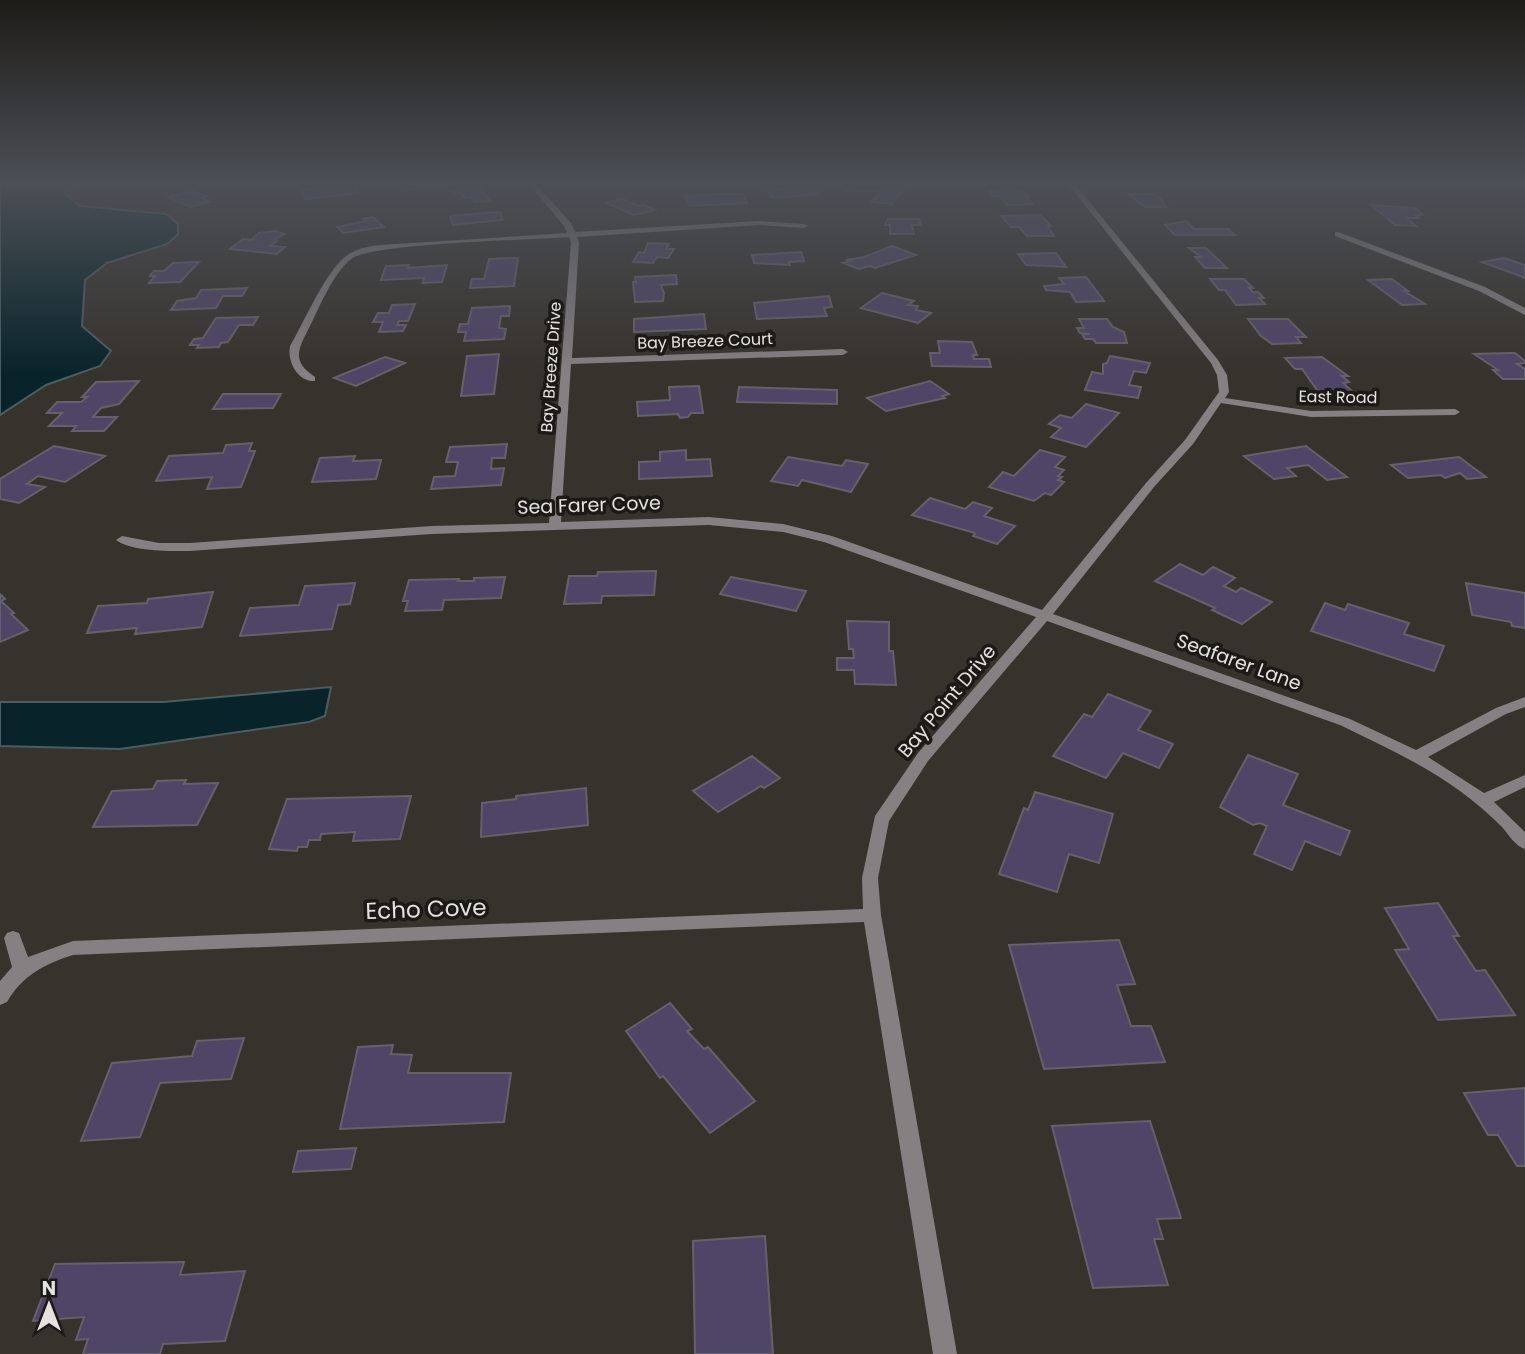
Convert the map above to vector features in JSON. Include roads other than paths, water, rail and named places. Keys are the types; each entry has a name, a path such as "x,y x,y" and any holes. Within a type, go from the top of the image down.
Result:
{"street":[{"path":"312,379 295,363 293,353 347,258 367,250 388,247"},
{"name":"Bay Breeze Drive","path":"555,525 575,247"},
{"path":"1122,247 1215,362 1222,375 1224,392 1221,400"},
{"path":"1373,247 1482,289 1525,312"},
{"name":"Bay Breeze Court","path":"568,361 843,352"},
{"name":"East Road","path":"1221,400 1311,414 1455,412"},
{"name":"Bay Point Drive","path":"945,1354 872,915 870,878 881,820 923,757 1045,615 1221,400"},
{"name":"Sea Farer Cove","path":"122,540 159,547 190,547 432,530 555,525 709,522 783,528 828,539 1045,615"},
{"name":"Seafarer Lane","path":"1045,615 1345,722 1416,757 1482,801 1515,830 1525,843"},
{"path":"1416,757 1501,711 1525,702"},
{"path":"1482,801 1525,780"},
{"name":"Echo Cove","path":"0,997 4,988 22,969 49,954 73,948 872,915"},
{"path":"13,938 22,969"}],"water":[{"path":"0,247 157,247 107,263 85,280 82,326 111,351 100,366 46,385 0,415"},
{"path":"331,687 325,716 309,722 120,749 0,746 0,702 163,702"}]}
